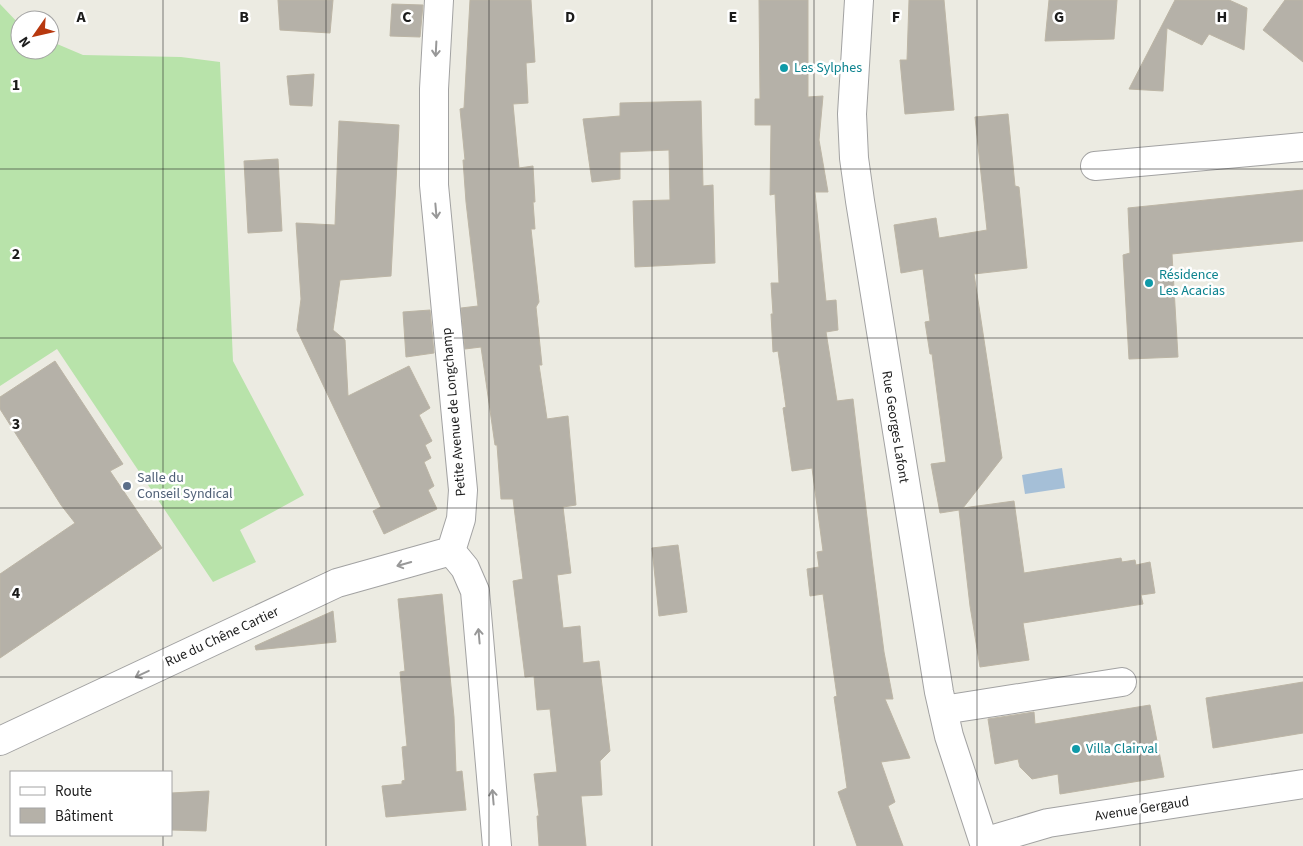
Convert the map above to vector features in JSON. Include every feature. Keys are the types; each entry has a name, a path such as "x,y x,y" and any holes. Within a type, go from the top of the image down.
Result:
{"street":[{"name":"Petite Avenue de Longchamp","path":"439,0 434,90 434,185 463,490 461,519 451,551"},
{"name":"Rue Georges Lafont","path":"859,0 852,114 854,158 907,503 939,692 949,736 984,844"},
{"path":"1095,166 1303,147"},
{"name":"Rue du Chêne Cartier","path":"0,741 337,583 451,551"},
{"path":"451,551 465,568 474,591 497,846"},
{"path":"943,710 1122,682"},
{"name":"Avenue Gergaud","path":"984,844 1048,823 1303,784"}],"green space":[{"path":"0,4 10,14 10,60 60,60 60,45 83,55 181,57 220,62 233,361 304,495 240,530 256,562 213,582 57,349 0,386"}],"water":[{"path":"1062,468 1065,488 1025,494 1022,475"}],"building":[{"path":"278,0 333,0 330,33 280,30"},
{"path":"470,0 531,0 535,62 526,63 528,103 513,104 519,168 533,166 535,229 531,229 539,302 536,307 542,365 539,365 547,419 568,416 576,505 563,507 571,573 557,575 563,628 580,626 583,663 599,661 610,751 600,761 602,795 581,796 586,846 539,846 537,816 539,816 534,774 557,772 550,709 537,710 534,676 525,677 513,581 523,579 513,499 501,499 497,445 495,445 481,347 465,349 461,308 478,306 466,202 463,160 465,160 460,109 464,108"},
{"path":"759,0 808,0 808,97 823,96 819,140 828,192 815,192 826,301 836,300 838,330 826,332 837,401 853,399 884,652 893,699 885,699 910,758 881,762 895,802 888,806 903,846 857,846 838,792 847,788 834,697 837,696 823,594 810,596 807,569 819,567 817,552 823,551 812,468 792,471 783,408 786,407 778,351 773,352 771,283 779,283 775,194 770,195 771,125 755,125 755,99 760,99"},
{"path":"909,0 944,0 954,110 905,114 900,60 907,60"},
{"path":"1049,0 1117,0 1114,39 1045,41"},
{"path":"1175,0 1229,0 1247,8 1244,50 1209,34 1202,45 1167,28 1163,91 1129,89"},
{"path":"1285,0 1303,0 1303,62 1263,30"},
{"path":"392,4 423,5 420,37 390,36"},
{"path":"314,74 312,106 290,105 287,76"},
{"path":"701,101 703,186 713,185 715,263 635,267 633,201 670,200 669,150 620,152 620,179 592,182 583,119 620,116 620,103"},
{"path":"1008,114 1015,186 1019,187 1027,268 974,274 1002,458 963,508 1014,501 1024,573 1121,558 1122,562 1135,560 1136,565 1150,562 1155,593 1141,595 1143,604 1023,623 1029,660 980,667 970,606 959,510 940,513 931,464 946,462 932,354 930,354 925,322 930,321 923,269 901,273 894,225 936,218 939,238 987,230 975,117"},
{"path":"339,121 399,125 391,276 340,280 333,330 345,340 348,396 409,366 430,408 419,415 432,441 425,445 431,458 424,462 434,486 428,490 437,509 384,534 373,511 381,507 297,330 301,299 296,223 335,225"},
{"path":"278,159 282,231 248,233 244,161"},
{"name":"Résidence Les Acacias","path":"1303,190 1303,241 1172,254 1178,357 1129,359 1123,255 1130,253 1128,208"},
{"path":"430,310 434,353 406,357 403,312"},
{"path":"55,361 123,464 110,471 162,548 0,658 0,574 75,523 61,505 0,409 0,397"},
{"path":"678,545 687,612 659,616 652,548"},
{"path":"442,594 454,717 456,772 462,771 466,810 386,817 382,786 402,784 402,781 405,780 402,747 407,746 400,672 405,671 398,599"},
{"path":"333,611 336,642 256,650 255,646"},
{"path":"1303,682 1303,733 1213,748 1206,698"},
{"name":"Villa Clairval","path":"1150,705 1164,777 1060,794 1058,774 1032,779 1020,767 1018,759 995,764 988,719 1034,712 1035,724"},
{"path":"209,791 206,831 172,830 172,793"}],"place":[{"name":"Les Sylphes","path":"784,68"},
{"name":"Résidence Les Acacias","path":"1149,283"},
{"name":"Salle du Conseil Syndical","path":"127,486"},
{"name":"Villa Clairval","path":"1076,749"}]}
